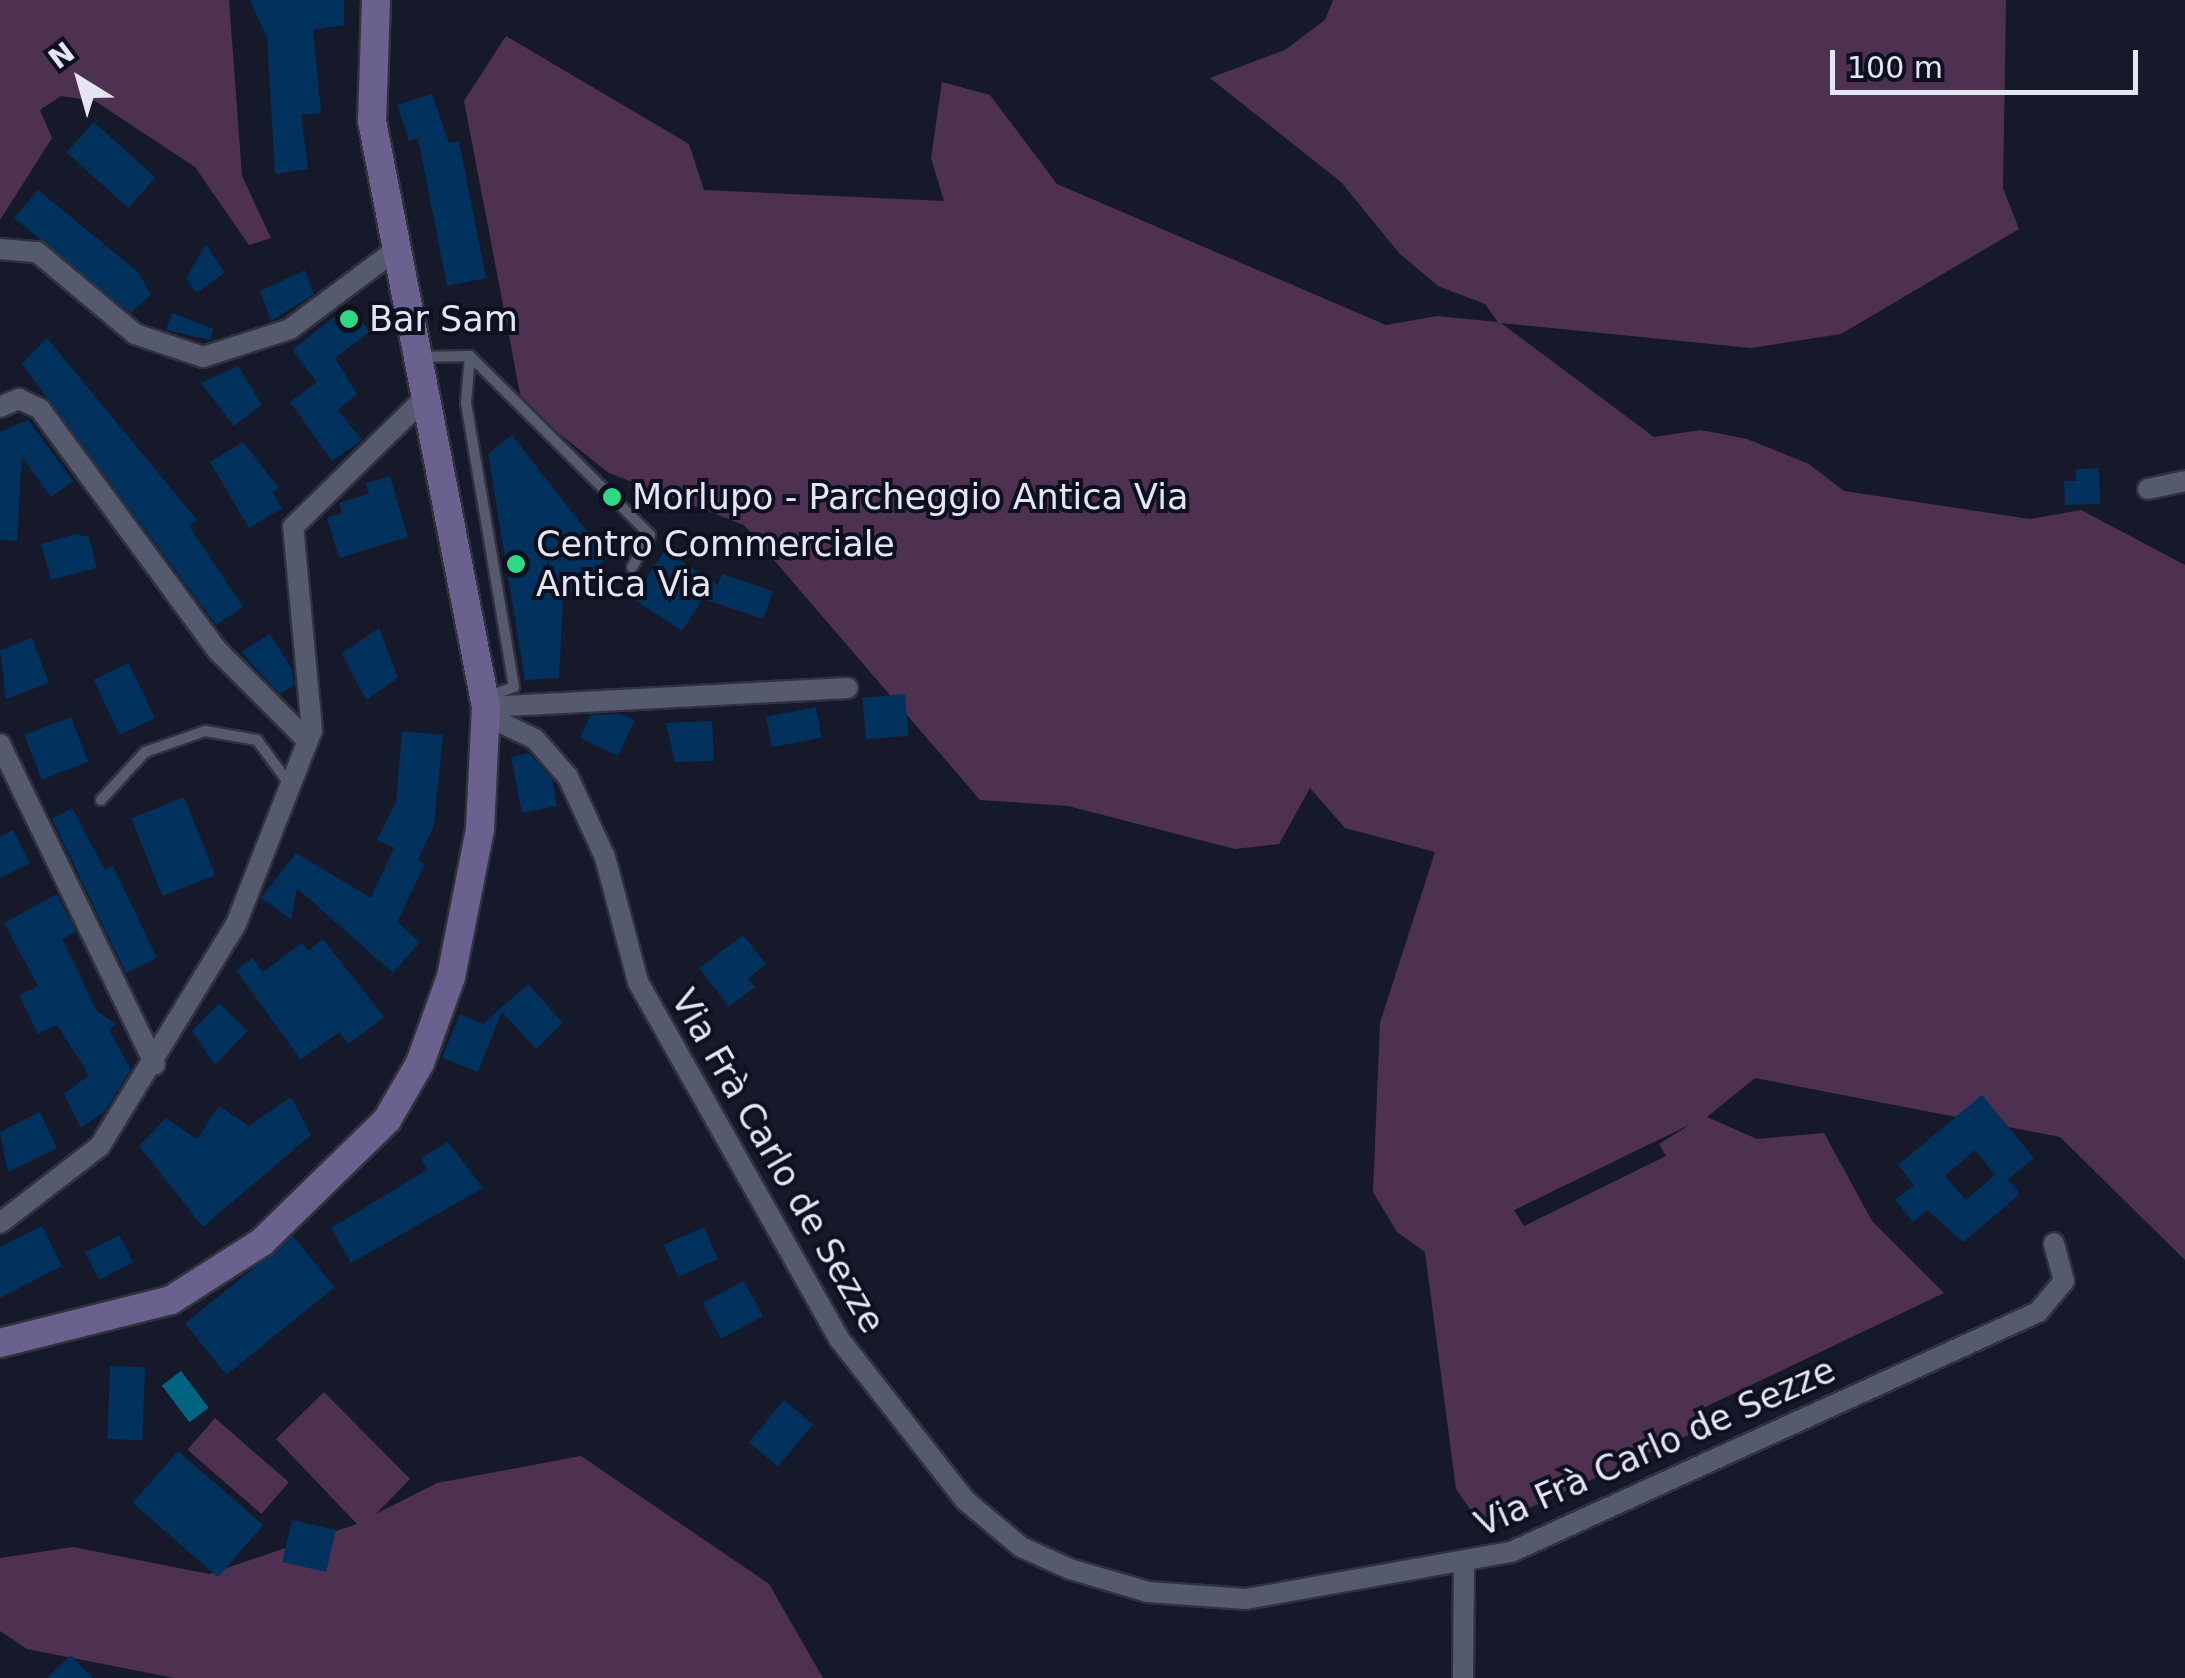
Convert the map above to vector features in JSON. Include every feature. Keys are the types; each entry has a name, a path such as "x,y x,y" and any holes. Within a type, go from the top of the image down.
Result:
{"main road":[{"path":"0,1343 184,1294 262,1242 375,1135 420,1063 451,977 480,830 486,707 372,121 376,0"}],"street":[{"path":"0,250 36,252 125,327 203,357 290,329 397,249"},
{"path":"0,1222 89,1158 155,1064 236,924 308,741 292,527 427,396"},
{"path":"0,408 19,399 40,409 218,651 308,741"},
{"path":"2148,489 2185,481"},
{"path":"486,707 848,688"},
{"name":"Via Frà Carlo de Sezze","path":"486,707 535,739 568,776 604,857 638,982 801,1280 911,1436 992,1526 1070,1569 1199,1599 1464,1565 1525,1547 2038,1312 2064,1281 2054,1243"},
{"path":"0,744 155,1064"},
{"path":"1463,1678 1464,1565"}],"lane":[{"path":"419,356 470,356 650,535 632,567"},
{"path":"470,356 466,403 514,687 486,707"},
{"path":"101,800 145,752 205,731 257,740 290,786"}],"shaded area":[{"path":"0,0 229,0 242,176 271,238 249,245 195,167 95,101 61,96 40,110 52,138 0,220"},
{"path":"1333,0 2006,0 2003,188 2019,229 1841,334 1751,348 1501,323 1654,437 1701,430 1747,439 1809,464 1844,491 2030,519 2081,510 2185,565 2185,1260 2060,1137 1755,1078 1707,1117 1757,1139 1824,1133 1872,1221 1944,1293 1697,1411 1706,1427 1484,1529 1456,1489 1425,1252 1397,1232 1373,1192 1380,1023 1435,852 1345,828 1310,788 1279,844 1235,849 1068,806 980,800 744,525 609,473 522,404 464,101 506,36 689,144 704,190 944,201 931,158 942,82 990,95 1057,184 1386,325 1437,316 1498,322 1485,304 1438,286 1399,253 1341,182 1210,78 1285,50 1325,20","holes":["1691,1124 1659,1144 1666,1156 1524,1226 1514,1210"]},
{"path":"324,1392 410,1479 376,1514 437,1483 581,1456 769,1584 823,1678 174,1678 27,1649 0,1631 0,1558 73,1547 209,1574 357,1524 276,1439"},
{"path":"215,1418 289,1482 261,1514 187,1450"}],"water":[{"path":"181,1371 209,1408 190,1422 162,1385"}],"building":[{"path":"250,0 344,0 344,25 313,30 321,113 301,115 308,169 275,174 267,38"},
{"path":"432,94 449,143 459,141 486,278 447,286 418,138 409,141 397,105"},
{"path":"94,122 156,178 128,208 67,152"},
{"path":"38,190 138,272 151,294 131,313 14,218"},
{"path":"206,244 225,273 196,293 186,278"},
{"path":"305,270 314,294 271,321 260,291"},
{"path":"349,305 370,332 335,358 357,394 338,410 362,440 332,461 290,402 317,382 292,350"},
{"path":"172,313 214,329 210,340 166,330"},
{"path":"47,338 197,520 189,526 243,607 216,625 22,364"},
{"path":"238,366 262,405 234,426 201,383"},
{"path":"28,420 73,481 51,497 22,457 17,541 0,540 0,432"},
{"path":"512,435 608,558 563,600 559,678 525,680 488,454"},
{"path":"243,442 279,488 272,492 282,508 249,528 210,462"},
{"path":"2099,468 2100,504 2065,505 2064,481 2076,481 2076,469"},
{"path":"390,476 408,537 339,558 327,518 342,513 339,503 369,494 366,483"},
{"path":"76,534 89,537 97,568 51,580 41,544"},
{"path":"665,550 718,585 722,574 773,591 763,619 703,599 682,631 633,599"},
{"path":"379,628 398,678 366,700 342,653"},
{"path":"270,634 292,669 294,685 280,694 241,652"},
{"path":"32,638 49,683 6,699 0,650"},
{"path":"129,663 155,718 119,735 94,679"},
{"path":"905,694 909,736 866,740 862,698"},
{"path":"816,707 822,737 772,747 766,717"},
{"path":"621,714 635,720 618,756 580,738 590,715"},
{"path":"71,717 88,762 42,780 24,735"},
{"path":"712,721 714,761 675,762 666,723"},
{"path":"402,731 443,735 434,825 418,860 425,864 397,922 420,942 393,973 297,888 291,919 261,898 296,853 371,898 394,848 377,840 396,802"},
{"path":"529,753 552,779 557,806 522,813 511,757"},
{"path":"184,797 215,875 163,896 131,818"},
{"path":"72,808 105,870 113,866 157,958 126,973 52,819"},
{"path":"13,830 30,863 0,878 0,837"},
{"path":"57,894 76,932 62,939 97,1011 116,1024 109,1030 131,1069 105,1111 81,1128 64,1094 89,1075 57,1025 38,1034 19,995 38,986 4,923"},
{"path":"743,935 766,964 748,978 755,987 729,1007 699,968"},
{"path":"323,939 384,1017 349,1044 339,1032 301,1060 236,970 253,958 263,972 302,943 308,951"},
{"path":"528,984 563,1023 536,1049 502,1012 478,1072 442,1058 460,1014 483,1024"},
{"path":"219,1003 248,1031 215,1065 192,1031"},
{"path":"1982,1095 2034,1158 2008,1179 2020,1194 1963,1242 1927,1210 1913,1222 1895,1200 1914,1185 1898,1165","holes":["1975,1150 1995,1175 1966,1200 1945,1176"]},
{"path":"291,1097 311,1135 203,1227 139,1146 166,1118 197,1139 219,1106 249,1126"},
{"path":"40,1112 57,1148 8,1172 0,1132"},
{"path":"448,1142 483,1188 351,1263 331,1228 427,1170 421,1158"},
{"path":"42,1226 62,1266 0,1298 0,1247"},
{"path":"704,1227 718,1259 678,1277 664,1245"},
{"path":"119,1235 133,1263 99,1280 85,1252"},
{"path":"293,1236 335,1287 227,1375 185,1323"},
{"path":"744,1281 763,1316 721,1338 703,1303"},
{"path":"110,1366 145,1367 142,1440 107,1439"},
{"path":"784,1400 813,1424 778,1467 749,1442"},
{"path":"178,1451 263,1525 218,1577 133,1503"},
{"path":"292,1520 336,1530 326,1572 282,1562"},
{"path":"71,1655 93,1678 47,1678"}],"place":[{"name":"Bar Sam","path":"349,319"},
{"name":"Morlupo - Parcheggio Antica Via","path":"612,497"},
{"name":"Centro Commerciale Antica Via","path":"516,564"}]}
